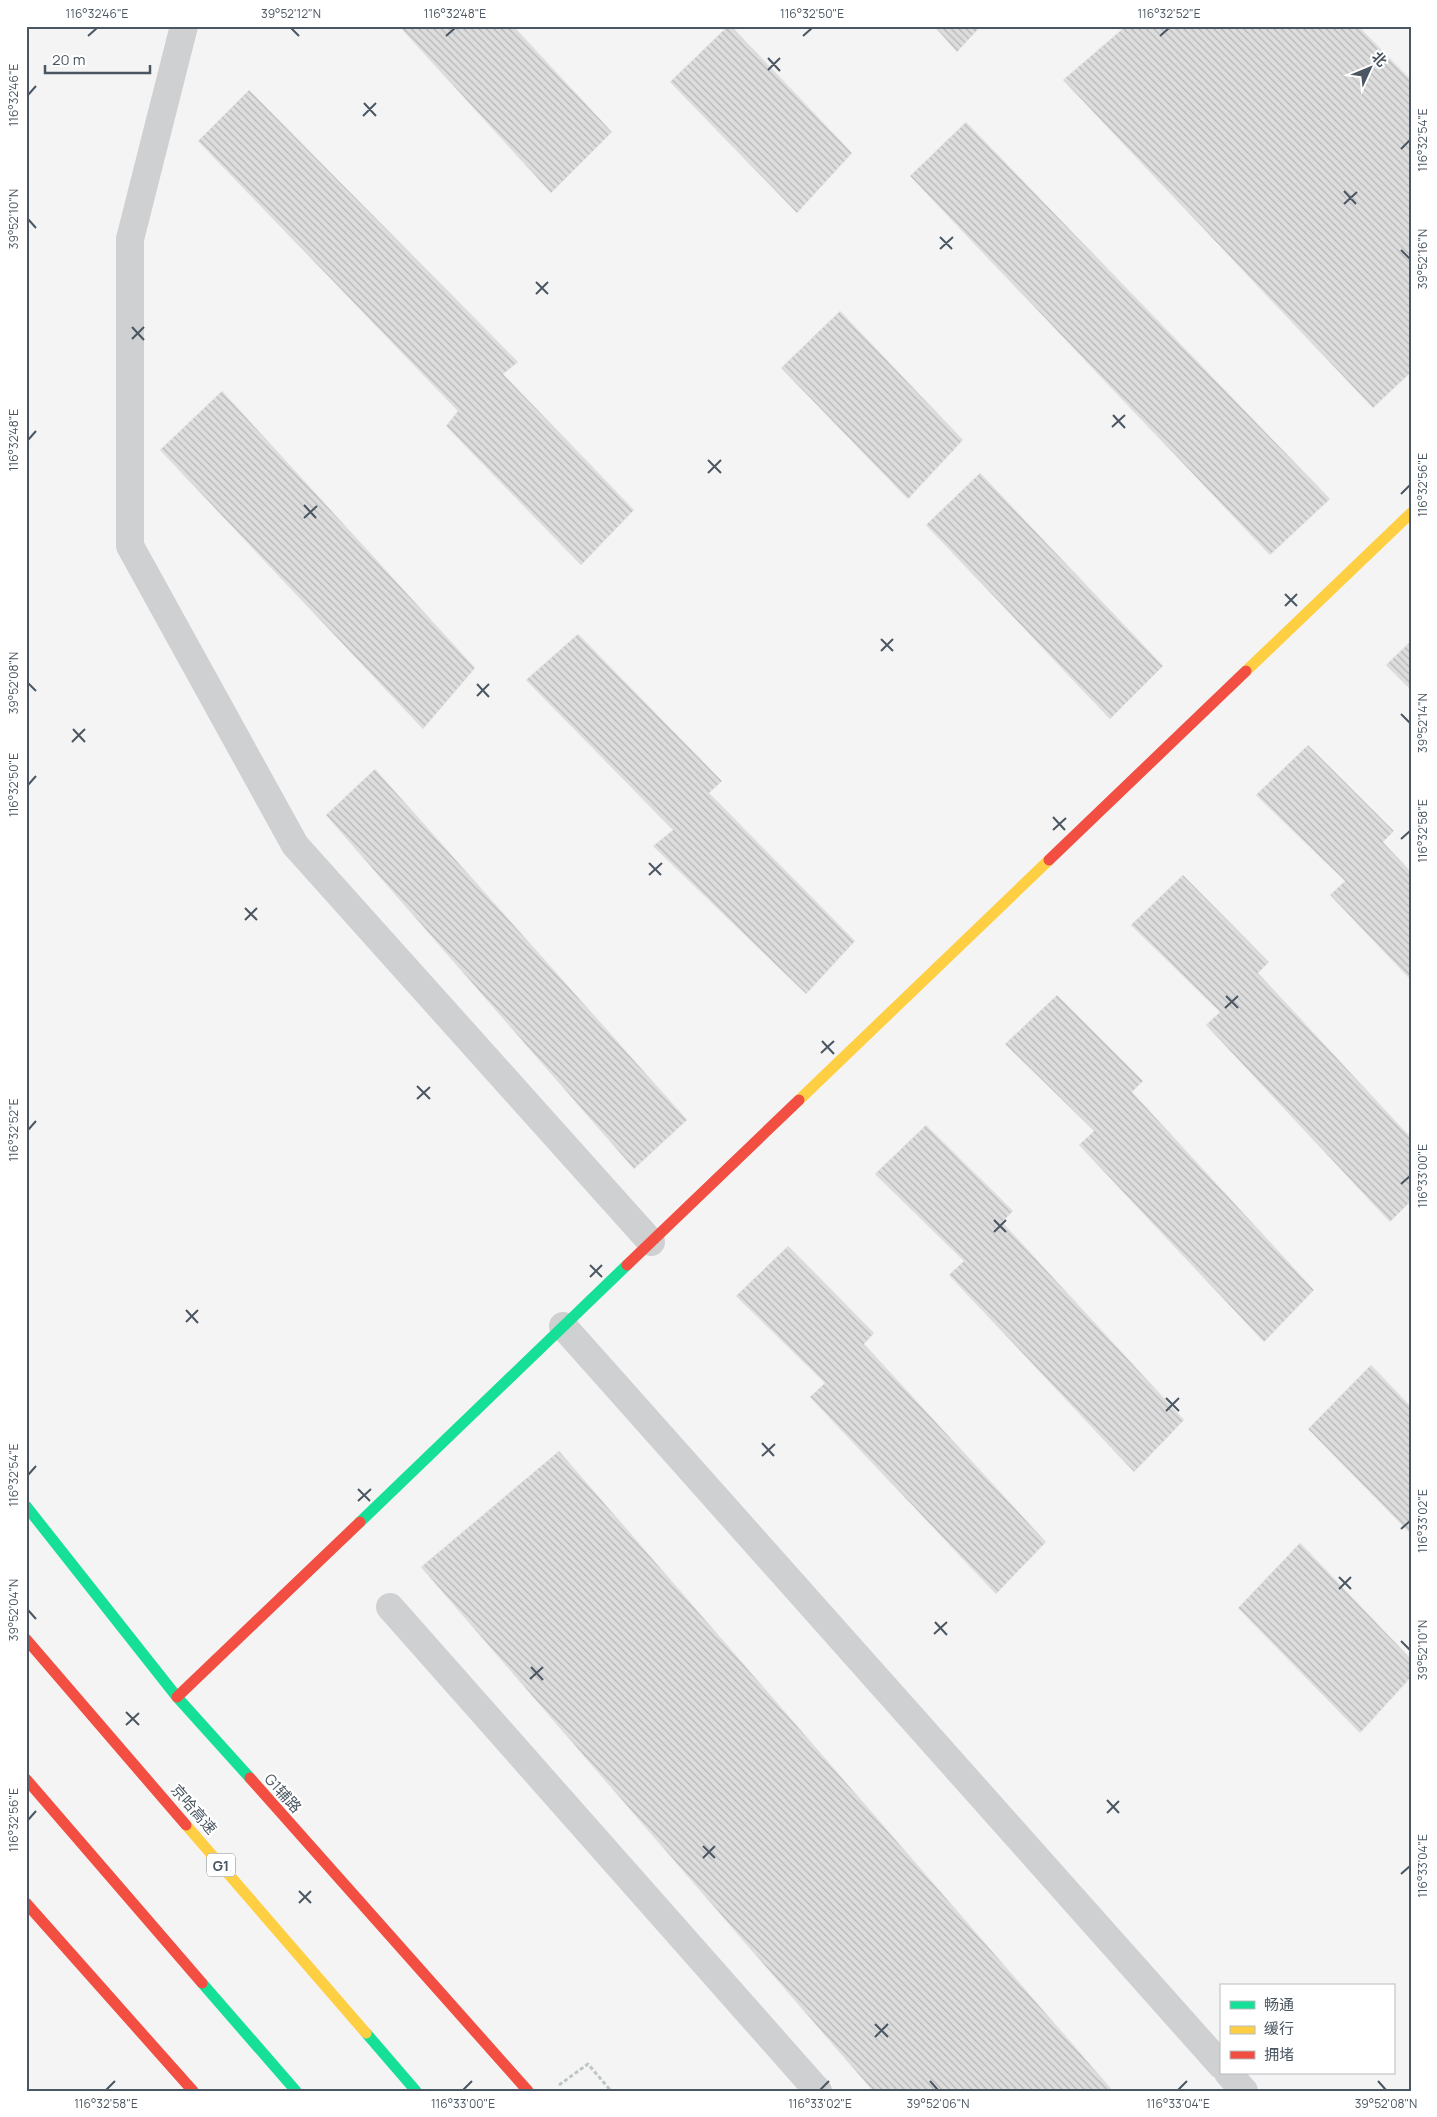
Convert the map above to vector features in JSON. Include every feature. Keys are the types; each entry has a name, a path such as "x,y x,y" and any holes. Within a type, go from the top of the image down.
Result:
{"main road":[{"path":"177,1697 1411,513"},
{"name":"G1辅路","path":"26,1506 177,1697 528,2091"},
{"path":"26,1635 47,1663"},
{"name":"京哈高速","path":"26,1639 416,2091"},
{"path":"26,1779 296,2091"},
{"path":"26,1903 193,2091"}],"street":[{"path":"184,26 130,239 130,546 296,845 651,1242"},
{"path":"563,1326 1220,2063"},
{"path":"390,1608 818,2091"},
{"path":"1229,2074 1244,2091"}],"path":[{"path":"552,2091 588,2064 611,2091"}],"building":[{"path":"399,26 513,26 612,132 551,193"},
{"path":"728,26 731,26 852,153 797,213 670,82"},
{"path":"934,26 981,26 957,52"},
{"path":"1126,26 1358,26 1411,80 1411,372 1373,408 1063,80"},
{"path":"249,90 518,362 503,374 634,510 581,565 446,426 458,411 198,141"},
{"path":"966,122 1330,499 1270,555 910,176"},
{"path":"840,311 963,440 908,499 781,368"},
{"path":"222,391 475,668 423,729 160,450"},
{"path":"980,473 1163,666 1110,719 926,525"},
{"path":"578,634 722,781 709,793 855,941 806,994 653,846 673,830 526,680"},
{"path":"1411,641 1411,690 1386,665"},
{"path":"1308,745 1394,831 1383,842 1411,872 1411,980 1330,895 1345,881 1256,795"},
{"path":"375,769 687,1120 634,1169 326,815"},
{"path":"1183,875 1269,962 1258,973 1411,1138 1411,1201 1390,1222 1206,1025 1220,1012 1131,925"},
{"path":"1057,995 1143,1081 1132,1092 1314,1290 1264,1342 1079,1145 1094,1131 1005,1044"},
{"path":"926,1125 1013,1211 1002,1222 1184,1420 1134,1472 949,1275 964,1261 875,1174"},
{"path":"788,1246 874,1333 864,1344 1046,1542 996,1594 810,1397 825,1383 736,1296"},
{"path":"1371,1365 1411,1407 1411,1534 1308,1429"},
{"path":"559,1451 1113,2091 873,2091 421,1567"},
{"path":"1300,1543 1411,1659 1411,1677 1360,1733 1238,1608"}],"traffic: fast":[{"path":"360,1522 627,1265"},
{"path":"26,1506 177,1697 250,1778"},
{"path":"202,1983 296,2091"},
{"path":"366,2033 416,2091"}],"traffic: slow":[{"path":"1246,671 1411,513"},
{"path":"799,1100 1049,860"},
{"path":"186,1825 366,2033"}],"traffic: jam":[{"path":"1049,860 1246,671"},
{"path":"627,1265 799,1100"},
{"path":"177,1697 360,1522"},
{"path":"26,1639 186,1825"},
{"path":"250,1778 528,2091"},
{"path":"26,1779 202,1983"},
{"path":"26,1903 193,2091"}]}
